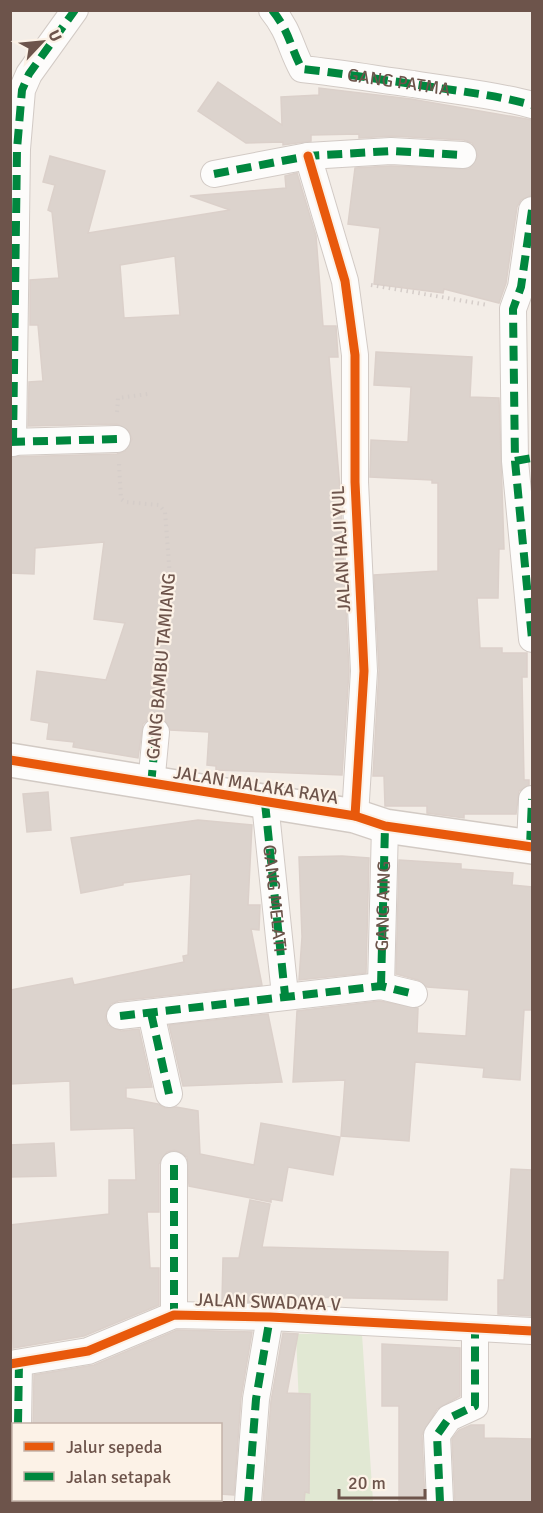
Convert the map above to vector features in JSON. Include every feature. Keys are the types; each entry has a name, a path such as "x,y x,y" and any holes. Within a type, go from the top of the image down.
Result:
{"street":[{"name":"GANG PATMA","path":"272,10 288,31 295,56 302,69 363,75 495,94 532,105"},
{"path":"71,12 29,74 22,90 17,149 12,442 117,438"},
{"path":"214,174 309,156 391,151 463,155"},
{"name":"JALAN HAJI YUL","path":"309,156 345,281 355,355 355,482 364,671 355,816"},
{"path":"532,210 522,295 524,459 532,639"},
{"name":"GANG BAMBU TAMIANG","path":"151,785 156,732"},
{"name":"JALAN MALAKA RAYA","path":"10,760 151,785 355,816 386,826 531,847"},
{"path":"531,847 532,799"},
{"name":"GANG MELATI","path":"265,803 285,995"},
{"name":"GANG AING","path":"381,986 386,826"},
{"path":"120,1016 285,995 381,986 414,994"},
{"path":"151,1013 169,1094"},
{"path":"174,1165 174,1315"},
{"name":"JALAN SWADAYA V","path":"15,1363 88,1351 174,1315 270,1317 532,1331"},
{"path":"248,1503 256,1399 270,1317"},
{"path":"440,1503 437,1435 449,1418 475,1406 475,1328"},
{"path":"15,1363 18,1423"}],"path":[{"path":"345,281 522,295"}],"green space":[{"path":"296,1334 362,1334 373,1502 303,1502"}],"building":[{"path":"218,82 282,125 281,97 319,95 319,88 411,99 532,120 532,195 521,200 517,207 506,283 499,303 444,289 443,293 374,284 380,228 348,224 355,168 391,166 469,169 478,156 472,143 464,140 392,136 359,138 359,134 311,135 311,141 283,145 283,142 246,143 198,111"},
{"path":"50,156 105,171 88,233 230,210 190,196 286,188 285,176 297,173 316,236 323,326 336,326 338,357 329,357 340,489 349,671 342,775 216,770 216,766 207,765 209,732 170,730 165,720 158,717 150,718 143,724 138,758 73,747 74,742 47,739 49,723 31,720 37,671 106,680 125,623 94,619 104,542 35,548 34,574 10,573 10,457 117,454 125,451 132,439 129,431 117,424 28,426 29,382 43,381 38,325 30,325 30,280 59,278 52,212 48,210 55,185 43,182","holes":["175,256 180,315 124,318 120,265"]},
{"path":"376,352 472,357 470,397 499,398 504,549 499,549 498,598 477,598 480,648 502,648 502,653 527,653 527,677 522,677 524,780 529,780 529,785 519,791 516,814 464,814 464,818 427,813 427,806 385,806 384,776 373,776 379,670 374,575 438,571 438,483 432,483 432,480 370,477 371,440 408,442 411,387 374,385"},
{"path":"48,792 51,830 27,832 23,794"},
{"path":"198,820 252,825 248,905 260,905 259,930 251,929 262,985 118,1001 111,1004 105,1017 108,1025 121,1031 139,1029 152,1087 126,1088 126,1098 158,1104 165,1108 176,1107 198,1111 200,1154 254,1165 261,1123 340,1137 333,1175 288,1167 282,1201 271,1199 271,1202 189,1186 187,1157 175,1150 167,1152 159,1164 159,1212 147,1212 150,1268 159,1268 159,1305 84,1336 13,1348 10,1225 109,1214 109,1180 136,1180 134,1128 71,1130 70,1081 10,1084 10,990 72,978 74,985 184,962 183,956 188,955 191,874 123,883 123,885 81,893 71,838"},
{"path":"299,857 369,858 366,973 299,980 302,937"},
{"path":"399,860 461,864 461,869 513,873 512,885 532,887 532,1010 524,1010 520,1080 483,1077 484,1068 415,1062 409,1141 341,1136 345,1080 293,1082 297,1011 380,1001 418,1008 417,1033 466,1036 469,990 427,987 418,980 396,974"},
{"path":"268,1014 282,1082 183,1086 169,1025"},
{"path":"54,1143 56,1176 10,1177 10,1145"},
{"path":"511,1169 532,1170 532,1316 498,1314 498,1280 504,1280"},
{"path":"250,1200 270,1204 262,1247 448,1252 447,1300 304,1297 303,1304 222,1301 223,1258 239,1258"},
{"path":"177,1330 252,1332 241,1398 234,1495 222,1494 222,1423 33,1423 34,1375 94,1365"},
{"path":"283,1333 298,1334 287,1393 310,1394 309,1493 305,1492 304,1503 263,1503 271,1401"},
{"path":"382,1344 460,1348 460,1396 437,1409 422,1435 425,1503 399,1503 399,1406 382,1406"},
{"path":"471,1425 484,1425 484,1438 532,1439 532,1503 455,1503 452,1439 459,1430"}],"marked path":[{"path":"13,443 17,149 22,90 29,74 75,10"},
{"path":"272,10 286,33 302,69 473,93 532,105"},
{"path":"214,174 308,156 391,151 463,155"},
{"path":"532,210 521,287 513,309 515,461 532,639"},
{"path":"10,442 117,439"},
{"path":"515,461 532,458"},
{"path":"151,785 156,732"},
{"path":"530,846 532,799"},
{"path":"265,803 285,995"},
{"path":"381,986 385,826"},
{"path":"120,1016 381,986 414,994"},
{"path":"151,1013 169,1094"},
{"path":"174,1165 174,1315"},
{"path":"248,1502 256,1399 270,1317"},
{"path":"440,1502 437,1435 449,1418 475,1406 475,1328"},
{"path":"18,1423 19,1363"}],"cycle path":[{"path":"308,156 345,281 355,355 355,482 364,671 355,816"},
{"path":"10,760 355,816 385,826 532,847"},
{"path":"10,1364 88,1351 174,1315 270,1317 532,1331"}]}
